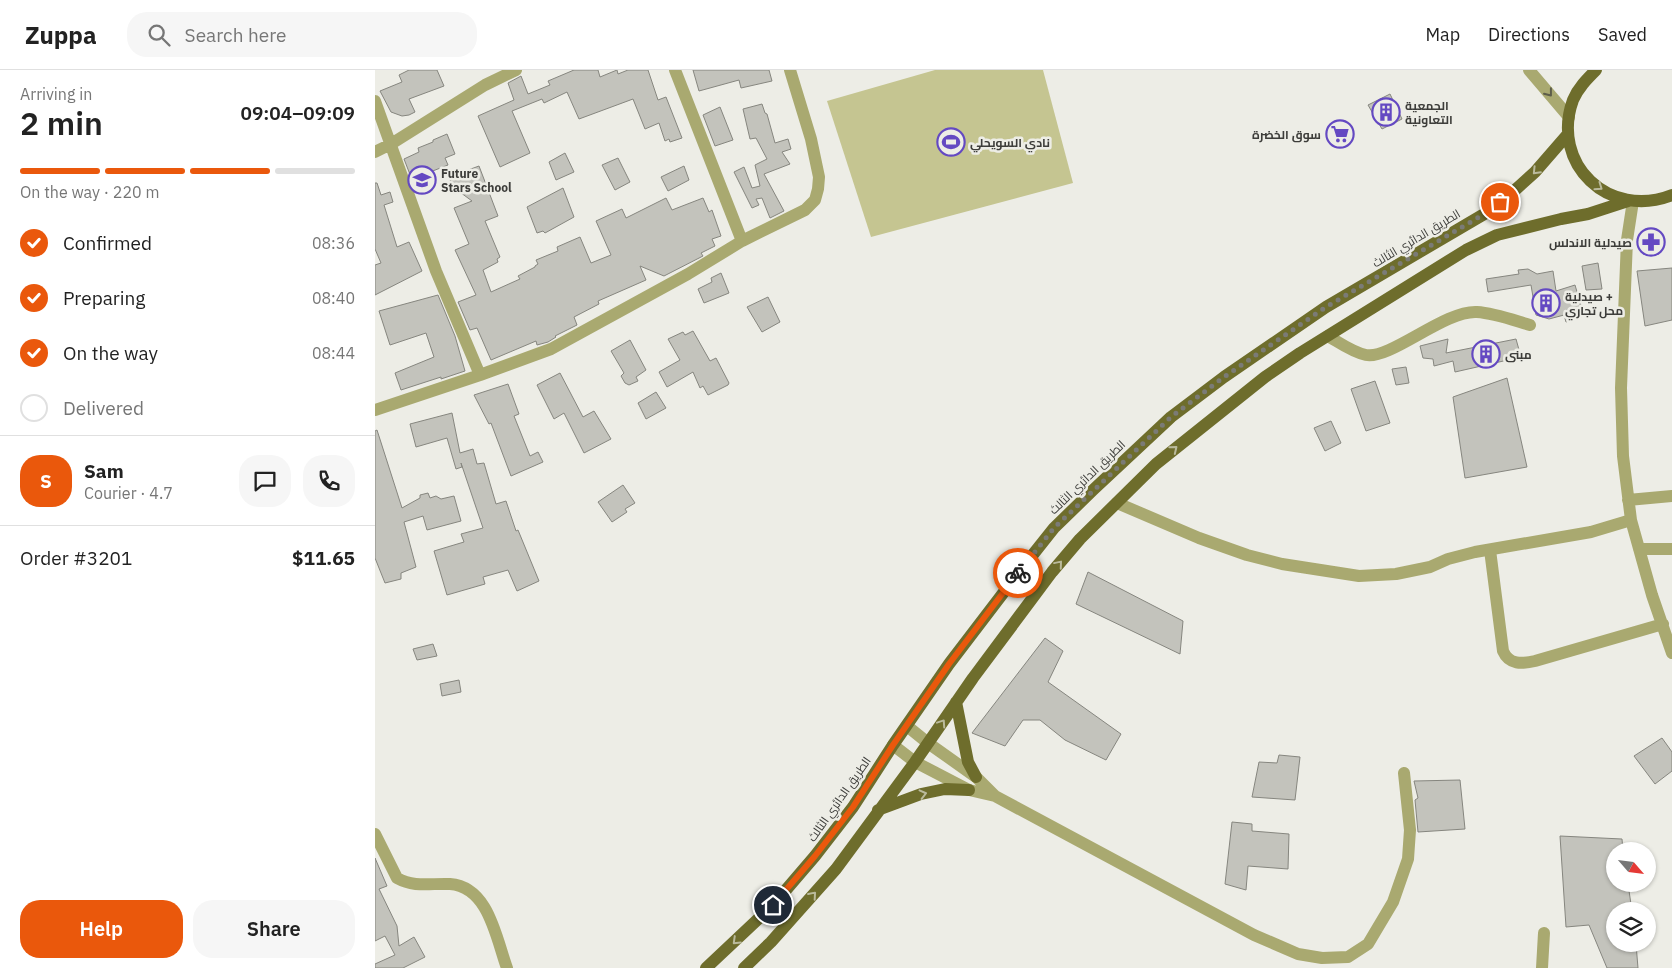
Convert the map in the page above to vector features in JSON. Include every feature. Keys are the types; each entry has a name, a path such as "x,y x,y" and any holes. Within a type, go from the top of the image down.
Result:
{"main road":[{"path":"1596,70 1583,82 1574,99 1569,117 1568,134 1575,160 1591,182 1607,193 1631,201 1646,202 1672,196"},
{"name":"الطريق الدائري الثالث","path":"706,968 773,905 815,856 853,807 949,664 1054,528 1171,417 1224,377 1326,307 1486,213 1514,192 1535,172 1568,134"},
{"path":"744,968 771,942 836,869 1052,572 1080,539 1156,464 1265,377 1466,250 1497,235 1588,214 1631,201"},
{"path":"956,702 968,762 976,777"},
{"path":"878,810 921,794 945,790 969,790"}],"street":[{"path":"375,152 485,85 517,70"},
{"path":"675,70 742,241"},
{"path":"375,410 481,375 551,349 689,274 742,241 805,210 815,200 819,177 816,158 790,70"},
{"path":"1529,70 1569,117"},
{"path":"375,101 436,271 481,375"},
{"path":"1631,201 1627,240 1621,388 1623,456 1631,520 1652,595 1672,653"},
{"path":"1328,336 1353,350 1368,355 1383,352 1459,314 1476,312 1529,325"},
{"path":"1628,500 1672,496"},
{"path":"1117,503 1199,538 1247,555 1282,564 1359,576 1396,574 1429,567 1475,552 1591,532 1631,520"},
{"path":"1639,549 1672,548"},
{"path":"1491,550 1503,651 1506,658 1515,663 1535,661 1663,624"},
{"path":"907,726 976,777 995,796"},
{"path":"893,745 915,762 969,790 995,796 1276,946 1298,954 1322,958 1348,957 1367,944 1393,902 1408,859 1410,830 1404,773"},
{"path":"375,834 397,878 416,885 450,884 465,887 476,895 485,906 507,968"},
{"path":"1542,968 1544,933"}],"green space":[{"name":"نادي السويحلي","path":"935,70 1043,70 1073,183 871,237 827,101"}],"building":[{"path":"409,70 437,70 444,86 409,99 415,112 402,116 391,112 380,91 402,82 399,75"},
{"path":"574,70 598,70 600,77 617,70 618,74 628,70 648,70 658,100 666,97 682,138 670,142 669,139 665,141 659,123 645,129 633,99 579,119 567,92 544,103 542,99 512,111 530,153 500,167 478,116 514,100 508,83 521,76 528,94 550,85 548,81"},
{"path":"693,70 769,70 772,81 741,88 739,80 699,91"},
{"name":"الجمعية التعاونية","path":"1390,94 1402,119 1382,129 1368,105"},
{"path":"762,104 767,114 775,143 788,139 791,149 782,152 790,164 764,174 784,211 770,218 762,198 756,199 759,205 752,208 734,172 744,167 752,188 760,186 755,165 767,159 756,138 750,139 743,109"},
{"path":"720,107 733,140 715,146 703,115"},
{"path":"447,134 455,154 445,158 448,165 425,174 429,183 416,190 404,159 419,152 418,148"},
{"path":"565,153 574,172 556,180 549,162"},
{"path":"618,158 630,182 615,190 602,165"},
{"path":"479,166 498,216 485,221 500,257 497,259 498,262 483,270 491,292 520,279 518,276 538,264 536,260 558,251 557,247 580,237 591,263 611,255 596,221 622,209 626,218 666,198 672,210 703,198 709,212 712,210 721,236 712,239 715,246 701,253 703,256 664,276 640,266 646,280 598,301 599,304 574,317 577,325 555,336 548,342 537,345 536,341 491,360 477,328 470,330 458,302 476,295 455,250 469,244 454,208 472,201 453,187 449,177"},
{"path":"684,166 689,180 668,191 661,177"},
{"path":"375,183 377,183 381,195 390,192 393,202 384,205 397,247 409,242 422,271 375,295 375,265 381,263 375,249"},
{"path":"563,188 574,217 545,233 543,231 537,233 527,207"},
{"path":"1598,263 1602,289 1586,290 1582,266"},
{"path":"1672,268 1672,320 1645,326 1637,271"},
{"name":"صيدلية + محل تجاري","path":"1528,269 1537,274 1553,271 1556,291 1575,285 1584,316 1566,322 1564,315 1549,319 1536,315 1531,285 1488,292 1486,279 1519,274 1518,270"},
{"path":"721,273 729,293 704,303 698,289 712,282 711,278"},
{"path":"438,295 455,336 465,371 401,390 395,373 434,357 426,333 390,345 379,311"},
{"path":"768,297 780,322 762,332 747,307"},
{"path":"693,331 710,361 716,358 729,383 708,395 703,386 700,388 693,372 667,387 659,372 680,360 668,339 683,332 685,335"},
{"name":"مبنى","path":"1448,339 1446,353 1516,339 1521,357 1455,372 1453,361 1434,366 1433,359 1423,358 1420,346"},
{"path":"630,340 646,370 636,377 638,381 629,385 625,383 621,376 624,373 611,351"},
{"path":"1406,367 1409,383 1396,385 1392,369"},
{"path":"560,373 583,417 594,411 611,439 584,453 564,413 554,419 537,385"},
{"path":"1507,378 1527,467 1465,478 1453,397"},
{"path":"1375,381 1390,423 1366,431 1351,389"},
{"path":"508,384 519,414 514,416 530,456 538,452 543,462 511,476 491,423 489,424 474,395"},
{"path":"656,392 666,408 646,419 638,403"},
{"path":"452,413 460,453 473,449 477,464 484,463 496,504 506,501 516,531 518,530 539,581 517,591 508,570 483,577 485,584 447,595 434,551 464,542 461,534 483,528 461,463 462,467 456,469 447,438 416,447 410,424"},
{"path":"1331,421 1341,443 1325,451 1314,428"},
{"path":"377,430 402,508 420,498 420,495 428,493 430,498 436,496 441,499 454,496 461,521 427,530 423,516 404,522 416,567 401,573 401,579 385,583 375,558 375,431"},
{"path":"623,485 635,503 625,509 627,512 612,522 598,502"},
{"path":"1088,572 1183,621 1180,654 1076,604"},
{"path":"1045,638 1063,651 1048,682 1121,734 1106,760 1065,740 1040,720 1023,720 1005,746 972,733"},
{"path":"433,644 437,656 417,660 413,649"},
{"path":"459,680 461,692 442,696 440,684"},
{"path":"1662,738 1672,752 1672,771 1655,784 1634,756"},
{"path":"1279,755 1300,757 1295,800 1252,797 1259,762 1277,763"},
{"path":"1460,780 1465,829 1418,832 1415,800 1418,798 1414,781"},
{"path":"1232,822 1252,824 1252,831 1289,834 1288,869 1248,866 1246,890 1225,884"},
{"path":"1560,836 1622,839 1622,842 1606,842 1606,892 1629,892 1631,902 1606,902 1606,952 1637,952 1638,968 1607,968 1589,925 1566,927"},
{"path":"375,858 387,886 379,889 397,926 399,946 414,937 425,957 403,968 375,968 375,964 395,955 385,936 375,941"}],"way so far":[{"path":"1018,573 1054,528 1171,417 1224,377 1326,307 1486,213 1500,202"}],"place":[{"name":"الجمعية التعاونية","path":"1386,112"},
{"name":"سوق الخضرة","path":"1340,134"},
{"name":"نادي السويحلي","path":"951,142"},
{"name":"Future Stars School","path":"422,180"},
{"name":"صيدلية الاندلس","path":"1651,242"},
{"name":"صيدلية + محل تجاري","path":"1546,303"},
{"name":"مبنى","path":"1486,354"}],"route":[{"path":"773,905 815,856 853,807 949,664 1018,573"}]}
